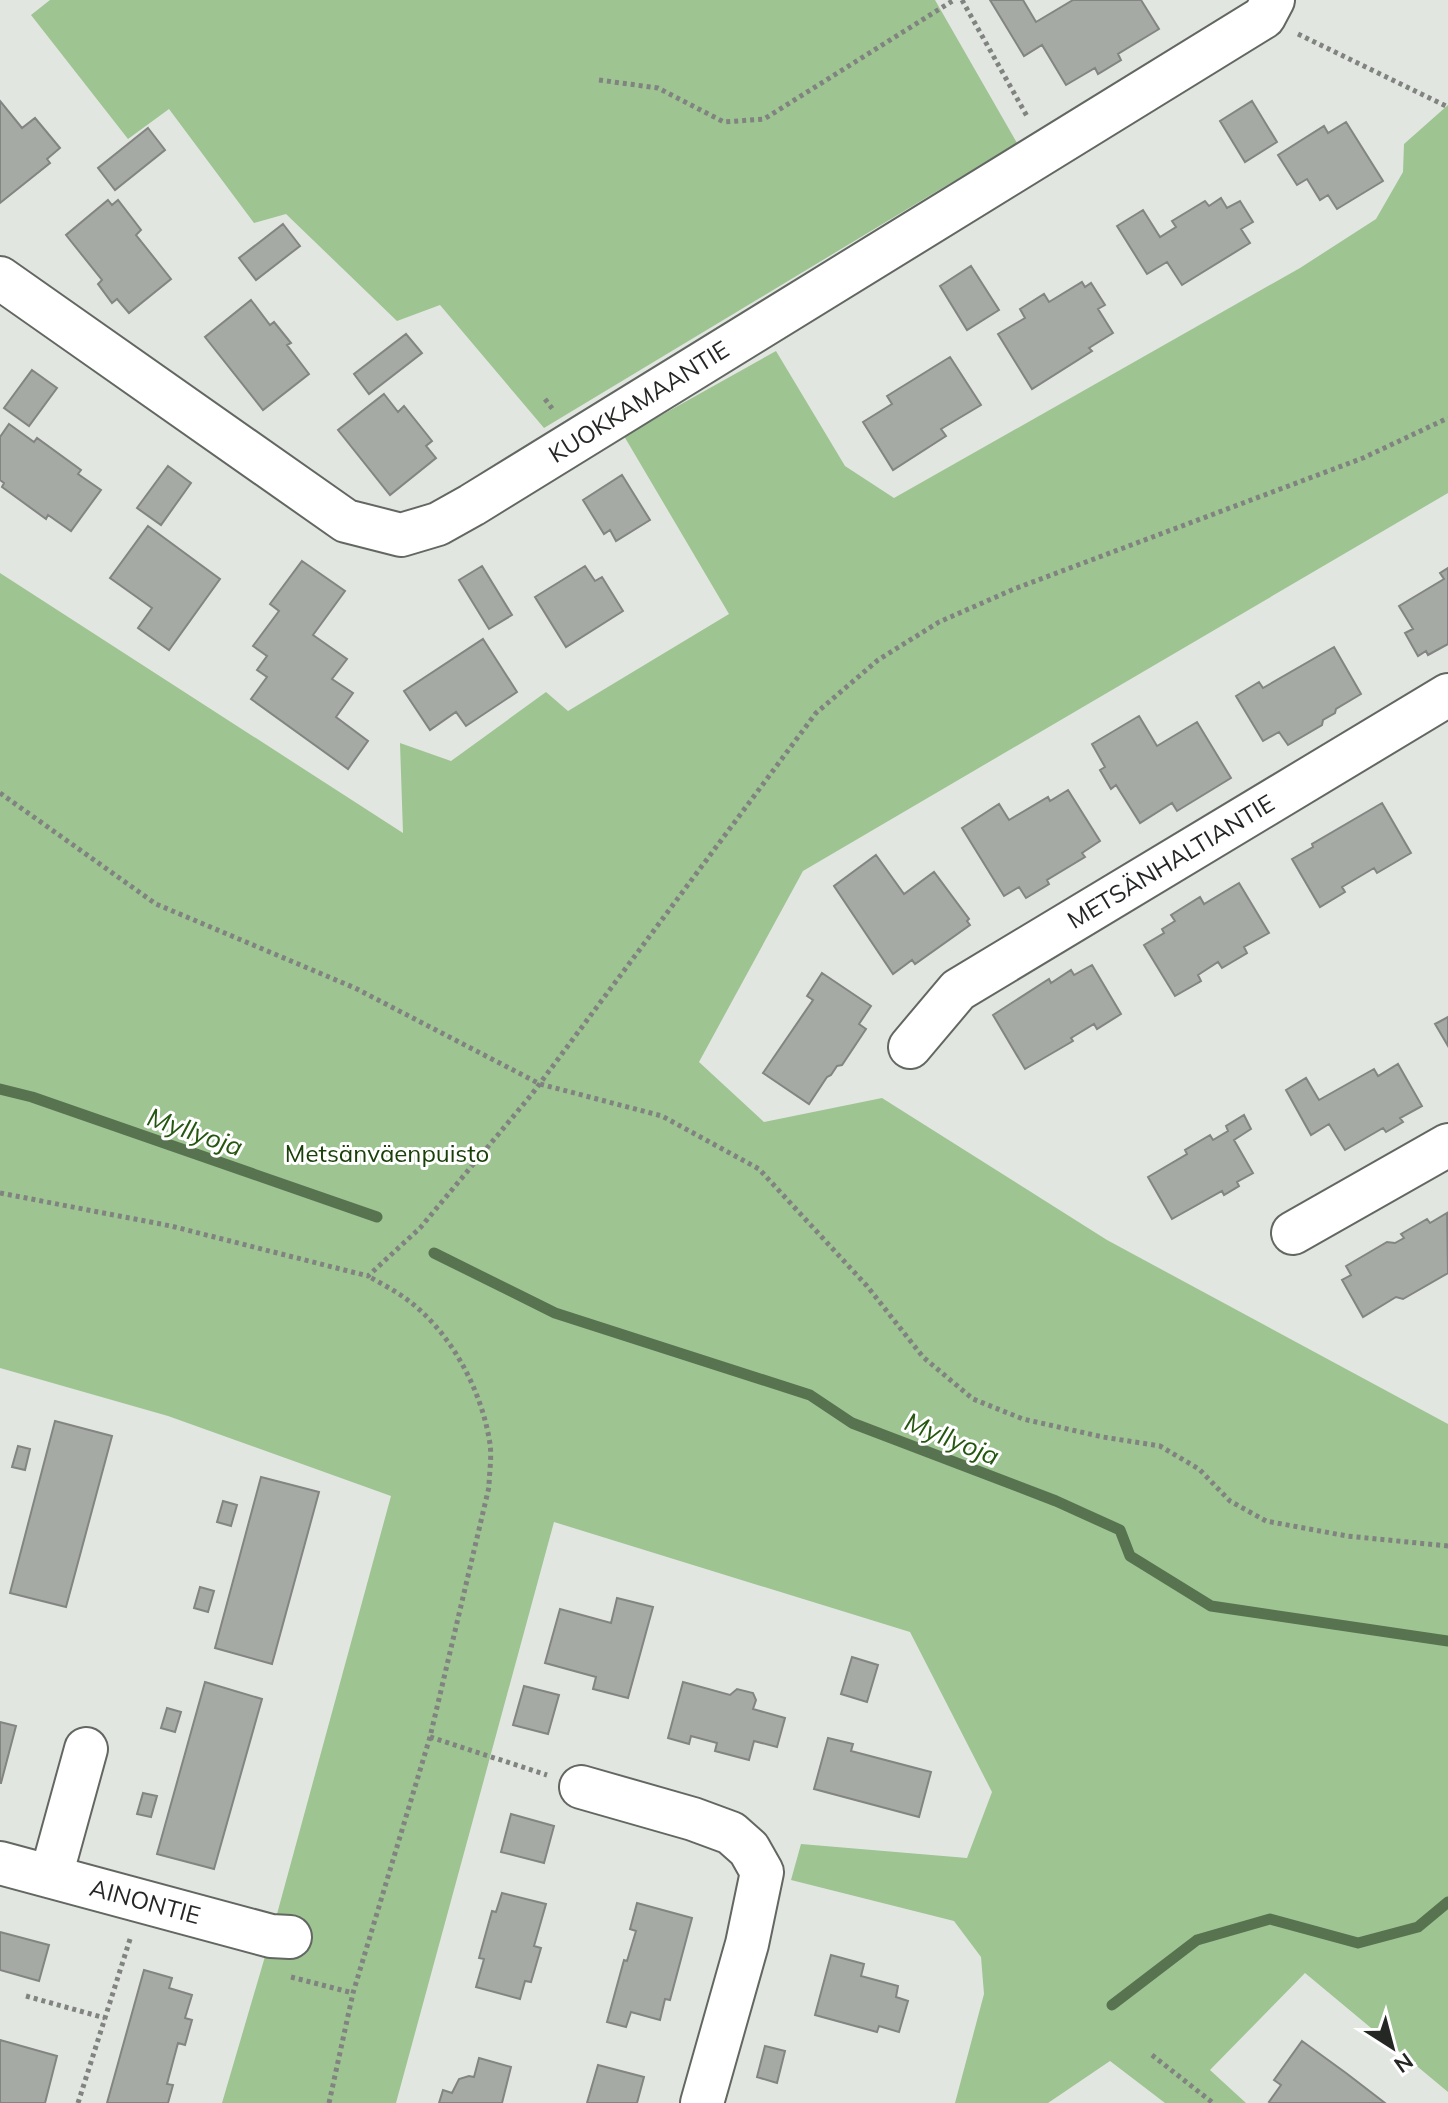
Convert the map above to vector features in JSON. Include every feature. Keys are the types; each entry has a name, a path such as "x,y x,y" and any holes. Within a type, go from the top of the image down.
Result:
{"street":[{"name":"KUOKKAMAANTIE","path":"0,278 346,521 401,535 438,524 472,505 1047,150 1269,9"},
{"name":"METSÄNHALTIANTIE","path":"910,1047 958,990 1448,695"},
{"path":"1293,1233 1448,1145"},
{"path":"51,1876 86,1749"},
{"path":"581,1787 731,1833 749,1849 762,1872 747,1944 702,2103"},
{"name":"AINONTIE","path":"0,1863 271,1936 290,1937"}],"path":[{"path":"599,80 658,88 724,122 764,119 954,0"},
{"path":"962,0 1047,150"},
{"path":"1269,9 1448,107"},
{"path":"368,1276 420,1228 540,1084 816,713 878,660 939,622 1014,589 1363,458 1448,418"},
{"path":"0,793 156,904 355,988 540,1084 662,1116 759,1169 867,1286 923,1357 973,1399 1023,1419 1160,1446 1199,1469 1230,1501 1266,1521 1347,1536 1448,1546"},
{"path":"0,1193 171,1226 368,1276 405,1299 439,1329 463,1367 481,1410 490,1446 489,1487 430,1737 353,1993 329,2103"},
{"path":"430,1737 581,1787"},
{"path":"78,2103 142,1901"},
{"path":"26,1996 105,2018"},
{"path":"1152,2055 1213,2103"}],"green space":[{"path":"50,0 935,0 1017,143 544,428 440,305 397,321 286,214 254,223 169,109 128,139 31,15"},
{"name":"Metsänväenpuisto","path":"1448,105 1448,493 803,871 699,1062 764,1122 882,1098 1107,1240 1448,1424 1448,2092 1305,1973 1210,2070 1246,2103 1165,2103 1110,2061 1048,2103 955,2103 984,1994 981,1957 954,1921 791,1880 801,1844 967,1858 992,1792 910,1632 554,1522 396,2103 222,2103 271,1936 391,1496 168,1416 0,1368 0,573 403,833 400,743 451,761 546,692 568,711 729,614 624,436 776,351 845,466 894,498 1300,268 1376,219 1403,172 1404,144"}],"building":[{"path":"990,0 1023,0 1036,22 1073,0 1141,0 1159,29 1118,54 1121,60 1098,74 1095,68 1066,85 1042,45 1024,56"},
{"path":"0,101 22,128 35,118 60,148 47,159 50,163 0,203"},
{"path":"1252,101 1277,142 1245,162 1220,121"},
{"path":"1346,122 1383,181 1337,209 1328,195 1320,200 1307,179 1297,185 1278,155 1324,126 1328,133"},
{"path":"148,128 165,150 115,190 98,168"},
{"path":"1221,198 1227,208 1240,201 1253,222 1241,229 1250,243 1182,285 1167,262 1147,274 1117,226 1143,210 1160,237 1176,227 1172,221 1205,201 1209,206"},
{"path":"108,200 112,205 118,200 141,230 136,235 171,279 129,313 117,299 112,303 98,284 102,280 66,235"},
{"path":"283,224 300,246 256,280 239,258"},
{"path":"971,266 999,310 967,330 940,286"},
{"path":"1082,282 1085,287 1091,283 1105,305 1098,309 1113,333 1089,348 1092,351 1032,389 998,334 1025,318 1020,309 1044,294 1049,302"},
{"path":"251,300 270,325 274,322 291,343 287,345 309,374 263,410 205,337"},
{"path":"406,334 422,353 369,394 354,374"},
{"path":"950,357 981,405 941,429 946,436 893,470 863,422 892,404 887,396"},
{"path":"32,370 57,388 29,426 4,408"},
{"path":"384,394 398,412 404,406 432,441 426,446 436,458 390,495 338,430"},
{"path":"9,424 34,442 37,438 81,470 78,474 101,490 71,531 48,515 46,519 2,487 0,437"},
{"path":"168,466 191,483 161,525 137,508"},
{"path":"622,475 650,520 616,541 610,530 604,534 583,500"},
{"path":"148,526 220,579 169,650 138,628 152,608 110,578"},
{"path":"302,561 345,591 313,635 347,659 332,679 353,693 336,717 368,741 348,769 251,699 267,677 257,670 267,656 253,646 279,611 270,604"},
{"path":"482,566 512,615 489,629 459,580"},
{"path":"585,566 595,581 602,577 623,611 566,647 535,597"},
{"path":"1448,568 1448,644 1428,655 1426,651 1418,656 1405,633 1413,629 1399,606 1444,579 1440,573"},
{"path":"483,639 517,692 466,726 456,712 430,730 404,691"},
{"path":"1334,647 1361,694 1336,709 1335,713 1323,720 1322,725 1288,745 1279,732 1263,741 1236,696 1259,682 1263,688"},
{"path":"1139,716 1157,746 1197,722 1231,778 1177,811 1172,803 1140,823 1116,785 1111,789 1100,770 1105,767 1092,744"},
{"path":"1068,790 1100,841 1082,853 1085,857 1047,880 1049,884 1026,898 1019,887 1004,896 962,828 999,804 1009,820 1048,797 1050,801"},
{"path":"1382,803 1411,853 1377,873 1374,868 1342,887 1345,892 1320,907 1292,859"},
{"path":"876,855 904,894 934,872 969,919 970,925 915,964 912,960 893,974 834,886"},
{"path":"1239,883 1269,933 1244,947 1247,953 1222,968 1218,962 1198,975 1201,981 1175,996 1144,945 1164,933 1162,929 1175,921 1171,915 1200,897 1204,904"},
{"path":"1092,965 1121,1014 1097,1029 1094,1024 1071,1038 1073,1041 1025,1069 993,1015 1049,979 1051,983 1071,970 1074,975"},
{"path":"822,973 871,1006 859,1024 866,1029 842,1065 827,1077 809,1104 763,1073 813,1000 807,996"},
{"path":"1448,1017 1448,1046 1435,1024"},
{"path":"1398,1064 1422,1106 1400,1118 1403,1122 1386,1132 1383,1128 1345,1150 1329,1124 1311,1135 1286,1090 1306,1078 1319,1100 1374,1069 1378,1076"},
{"path":"1244,1115 1251,1129 1234,1140 1253,1173 1237,1182 1239,1186 1224,1195 1222,1191 1172,1219 1148,1177 1187,1154 1185,1150 1210,1135 1213,1140 1228,1131 1226,1126"},
{"path":"1447,1213 1448,1273 1403,1299 1396,1297 1363,1317 1342,1280 1351,1275 1346,1266 1387,1242 1395,1243 1404,1238 1401,1234 1427,1219 1430,1223"},
{"path":"55,1421 112,1436 66,1607 10,1593"},
{"path":"18,1446 30,1449 25,1470 12,1467"},
{"path":"261,1477 319,1492 272,1664 215,1648"},
{"path":"223,1501 237,1505 231,1526 217,1522"},
{"path":"200,1587 214,1591 208,1612 194,1608"},
{"path":"617,1598 653,1607 628,1698 593,1689 596,1677 545,1663 560,1609 611,1623"},
{"path":"852,1657 878,1665 867,1702 841,1694"},
{"path":"205,1682 262,1699 214,1869 157,1854"},
{"path":"683,1682 730,1695 737,1689 753,1693 756,1700 753,1709 785,1718 777,1747 754,1741 749,1760 715,1751 717,1743 691,1736 689,1744 668,1738"},
{"path":"524,1686 559,1695 548,1734 513,1725"},
{"path":"167,1708 181,1712 175,1732 161,1728"},
{"path":"0,1722 16,1726 1,1783 0,1783"},
{"path":"828,1738 853,1744 851,1751 931,1772 919,1817 814,1789"},
{"path":"143,1793 157,1796 151,1817 137,1814"},
{"path":"511,1814 554,1826 544,1863 501,1852"},
{"path":"502,1893 546,1904 534,1946 541,1948 531,1982 525,1981 520,1999 476,1987 484,1959 479,1958 492,1911 496,1912"},
{"path":"637,1903 692,1918 670,2000 665,1999 660,2020 631,2012 626,2027 607,2022 624,1960 627,1961 636,1931 630,1929"},
{"path":"0,1932 49,1945 39,1981 0,1970"},
{"path":"831,1955 864,1964 861,1976 898,1986 896,1997 908,2001 899,2032 879,2026 877,2032 815,2015"},
{"path":"144,1970 172,1978 169,1988 192,1995 185,2018 192,2020 185,2045 178,2043 167,2084 173,2085 168,2103 107,2103"},
{"path":"0,2040 57,2056 45,2103 0,2103"},
{"path":"1302,2041 1385,2103 1269,2102 1281,2085 1274,2080"},
{"path":"765,2046 785,2051 777,2083 757,2077"},
{"path":"479,2058 511,2067 502,2103 439,2103 443,2090 452,2093 459,2079 474,2077"},
{"path":"598,2065 644,2077 637,2103 587,2103"}],"waterway":[{"name":"Myllyoja","path":"0,1089 32,1097 377,1217"},
{"name":"Myllyoja","path":"434,1253 555,1313 810,1395 852,1423 1056,1501 1120,1530 1130,1556 1211,1606 1448,1641"},
{"path":"1112,2005 1197,1940 1270,1919 1358,1943 1418,1927 1448,1902"}]}
